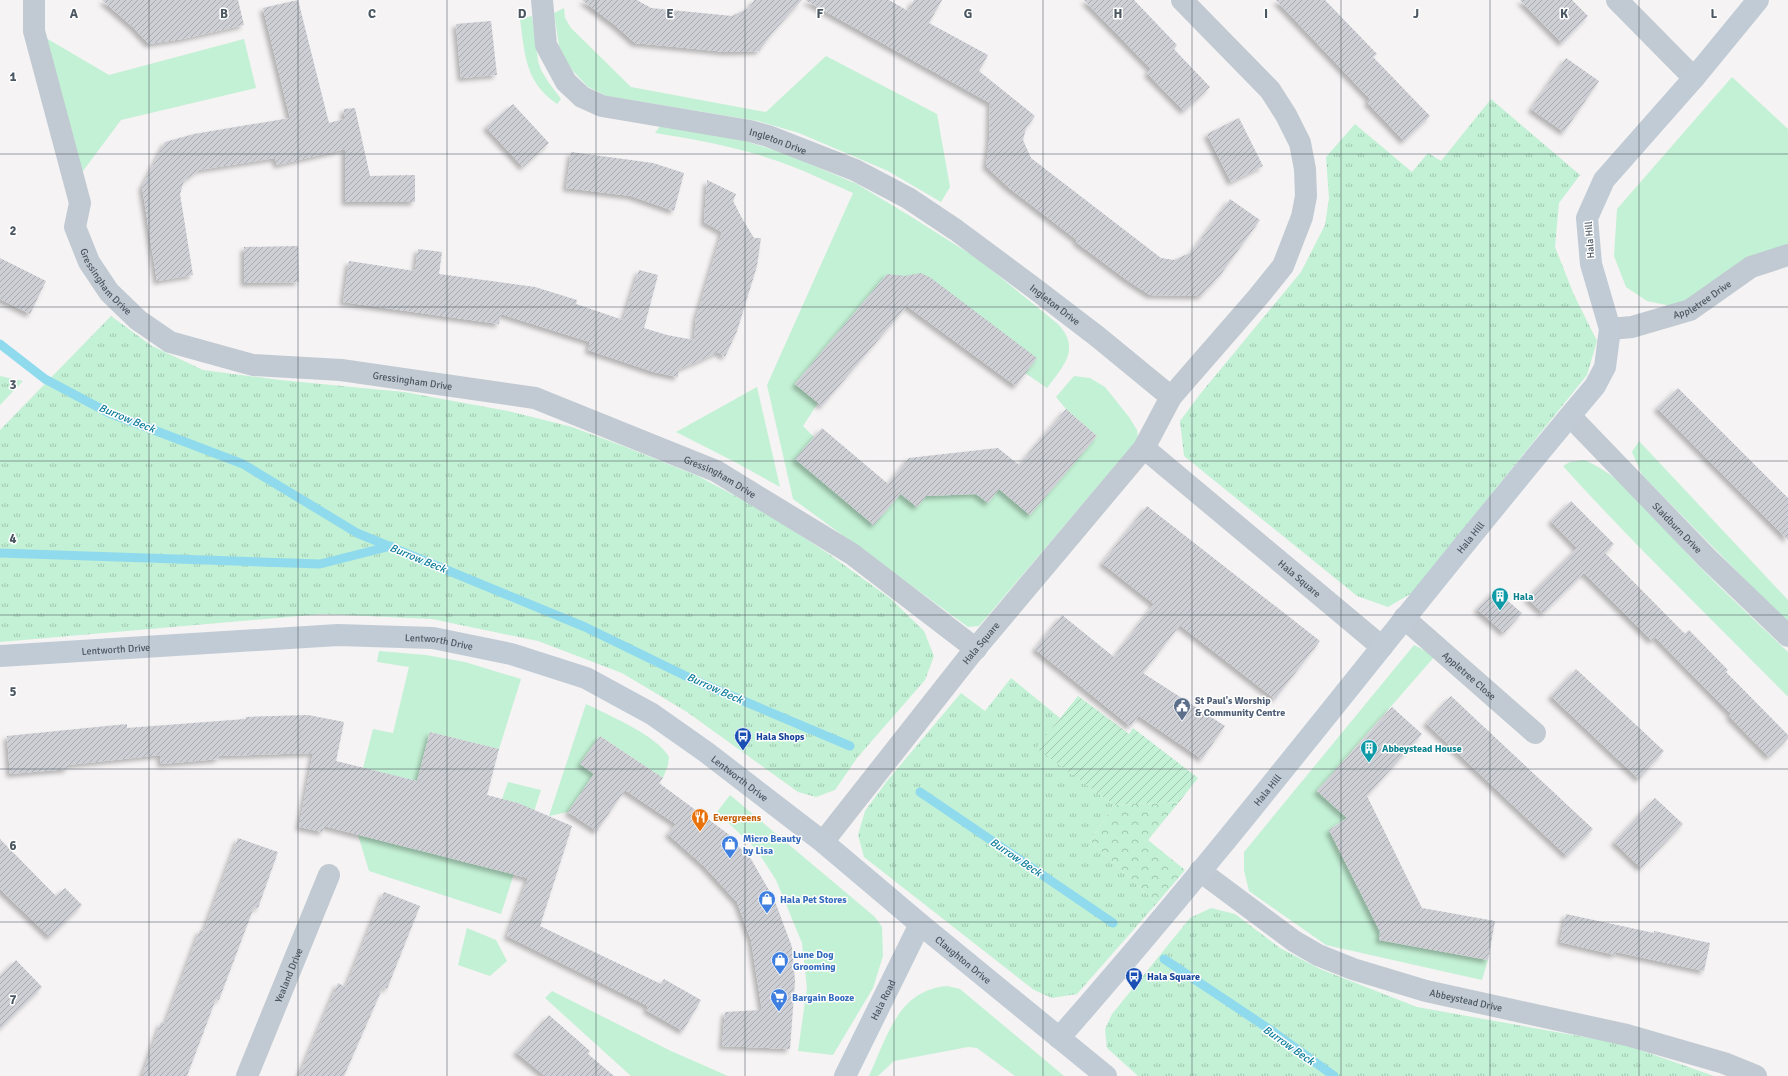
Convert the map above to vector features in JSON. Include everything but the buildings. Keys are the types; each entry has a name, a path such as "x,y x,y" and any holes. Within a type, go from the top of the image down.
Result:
{"street":[{"name":"Gressingham Drive","path":"34,0 34,31 80,203 75,227 89,262 109,292 138,320 170,342 253,365 341,370 535,398 716,472 852,554 976,649"},
{"name":"Ingleton Drive","path":"542,0 546,45 566,82 582,97 602,106 750,131 768,136 855,170 908,198 956,230 1098,338 1171,397"},
{"path":"1171,397 1258,297 1282,266 1302,217 1306,196 1305,169 1300,143 1286,115 1270,90 1182,0"},
{"path":"1617,0 1694,78"},
{"name":"Hala Hill","path":"1058,1038 1200,872 1327,718 1404,618 1595,386 1605,367 1610,329 1591,264 1586,218 1604,180 1694,78 1758,0"},
{"name":"Appletree Drive","path":"1610,329 1632,327 1690,310 1752,267 1788,255"},
{"name":"Hala Square","path":"823,842 976,649 1144,448 1171,397"},
{"name":"Slaidburn Drive","path":"1570,416 1707,558 1788,636"},
{"name":"Hala Square","path":"1144,448 1382,647"},
{"name":"Appletree Close","path":"1404,618 1535,733"},
{"name":"Lentworth Drive","path":"0,656 338,635 433,638 511,654 586,678 652,714 706,752 823,842"},
{"name":"Claughton Drive","path":"823,842 920,924 1106,1076"},
{"name":"Abbeystead Drive","path":"1200,872 1294,941 1318,955 1353,969 1426,990 1627,1035 1724,1063 1756,1076"},
{"name":"Yealand Drive","path":"247,1076 329,875"},
{"name":"Hala Road","path":"845,1076 920,924"}],"green space":[{"path":"564,8 565,18 571,28 631,87 766,112 826,56 937,114 950,187 941,202 888,171 799,133 758,121 607,96 588,87 573,71 560,52 554,13"},
{"path":"532,16 538,61 541,70 561,99 557,104 546,96 538,86 528,67 520,19"},
{"path":"34,31 109,75 244,39 256,88 121,120 74,183"},
{"path":"1732,77 1788,129 1788,255 1690,310 1647,301 1626,287 1614,256 1617,209"},
{"path":"1491,99 1580,175 1559,203 1555,247 1574,295 1597,341 1587,375 1412,593 1388,607 1357,596 1184,456 1180,421 1201,393 1301,272 1325,225 1329,198 1326,157 1355,124 1412,172 1428,153 1441,161"},
{"path":"660,126 720,133 786,154 857,184 978,259 1058,324 1065,333 1069,349 1068,357 1047,388 1025,373 929,278 905,276 882,280 795,384 818,403 803,426 814,437 796,459 873,525 901,494 917,507 926,496 976,494 988,503 999,489 1030,515 1097,436 1066,409 1056,397 1074,376 1090,378 1105,387 1129,417 1137,430 1138,439 979,626 968,627 793,499 767,385 853,193 799,169 758,155 707,142 655,133"},
{"path":"111,316 152,346 203,370 280,380 404,392 508,411 572,427 698,476 763,511 826,552 891,599 924,631 934,656 925,680 857,758 835,790 816,797 798,792 687,712 622,673 538,641 432,619 323,614 0,642 0,430"},
{"path":"0,376 23,381 0,405"},
{"path":"757,387 780,487 676,432"},
{"path":"1639,441 1788,600 1788,623 1642,475 1632,452"},
{"path":"1584,460 1600,468 1631,492 1698,565 1788,652 1788,697 1646,554 1563,466 1570,462"},
{"path":"1414,645 1435,656 1317,791 1347,818 1329,830 1369,909 1386,901 1379,940 1488,960 1482,980 1326,945 1249,891 1244,870 1244,852"},
{"path":"379,651 426,655 465,662 521,679 499,749 430,732 417,781 363,768 373,729 393,733 409,667 377,662"},
{"path":"1011,678 1060,718 1037,748 1114,805 1090,841 1157,903 1077,994 1052,998 1034,990 864,857 858,835 865,811 887,781 961,693 985,711"},
{"path":"1078,696 1129,734 1133,728 1198,778 1179,802 1114,805 1036,748"},
{"path":"586,704 632,727 655,742 669,757 668,765 663,778 600,736 580,764 594,774 568,812 549,816"},
{"path":"508,782 541,790 501,914 369,871 358,835 414,849 457,844 453,859 505,872 522,804 502,799"},
{"path":"730,795 875,917 882,927 883,956 873,988 833,1055 798,1051 807,988 802,943 776,880 756,849 717,812"},
{"path":"1179,802 1148,840 1185,870 1157,903 1090,841 1114,805"},
{"path":"1211,908 1235,914 1280,948 1320,969 1417,1007 1623,1044 1714,1076 1138,1076 1107,1048 1105,1029 1112,1014 1190,918"},
{"path":"467,928 496,940 507,961 490,976 458,965"},
{"path":"947,986 960,989 1064,1076 1015,1076 977,1048 968,1047 894,1061 878,1076 869,1076 889,1031 896,1018 906,1006 917,996 930,989"},
{"path":"552,991 671,1051 728,1076 631,1076 545,998"}],"waterway":[{"name":"Burrow Beck","path":"0,344 45,379 109,413 243,464 357,533 585,627 696,681 850,746"},
{"path":"0,553 320,564 391,546"},
{"name":"Burrow Beck","path":"920,792 1113,923"},
{"name":"Burrow Beck","path":"1164,959 1269,1029 1334,1076"}],"place":[{"name":"Hala","path":"1500,611"},
{"name":"St Paul's Worship & Community Centre","path":"1182,721"},
{"name":"Hala Shops","path":"743,751"},
{"name":"Abbeystead House","path":"1369,763"},
{"name":"Evergreens","path":"700,832"},
{"name":"Micro Beauty by Lisa","path":"730,859"},
{"name":"Hala Pet Stores","path":"767,914"},
{"name":"Lune Dog Grooming","path":"780,975"},
{"name":"Hala Square","path":"1134,991"},
{"name":"Bargain Booze","path":"779,1012"}]}
